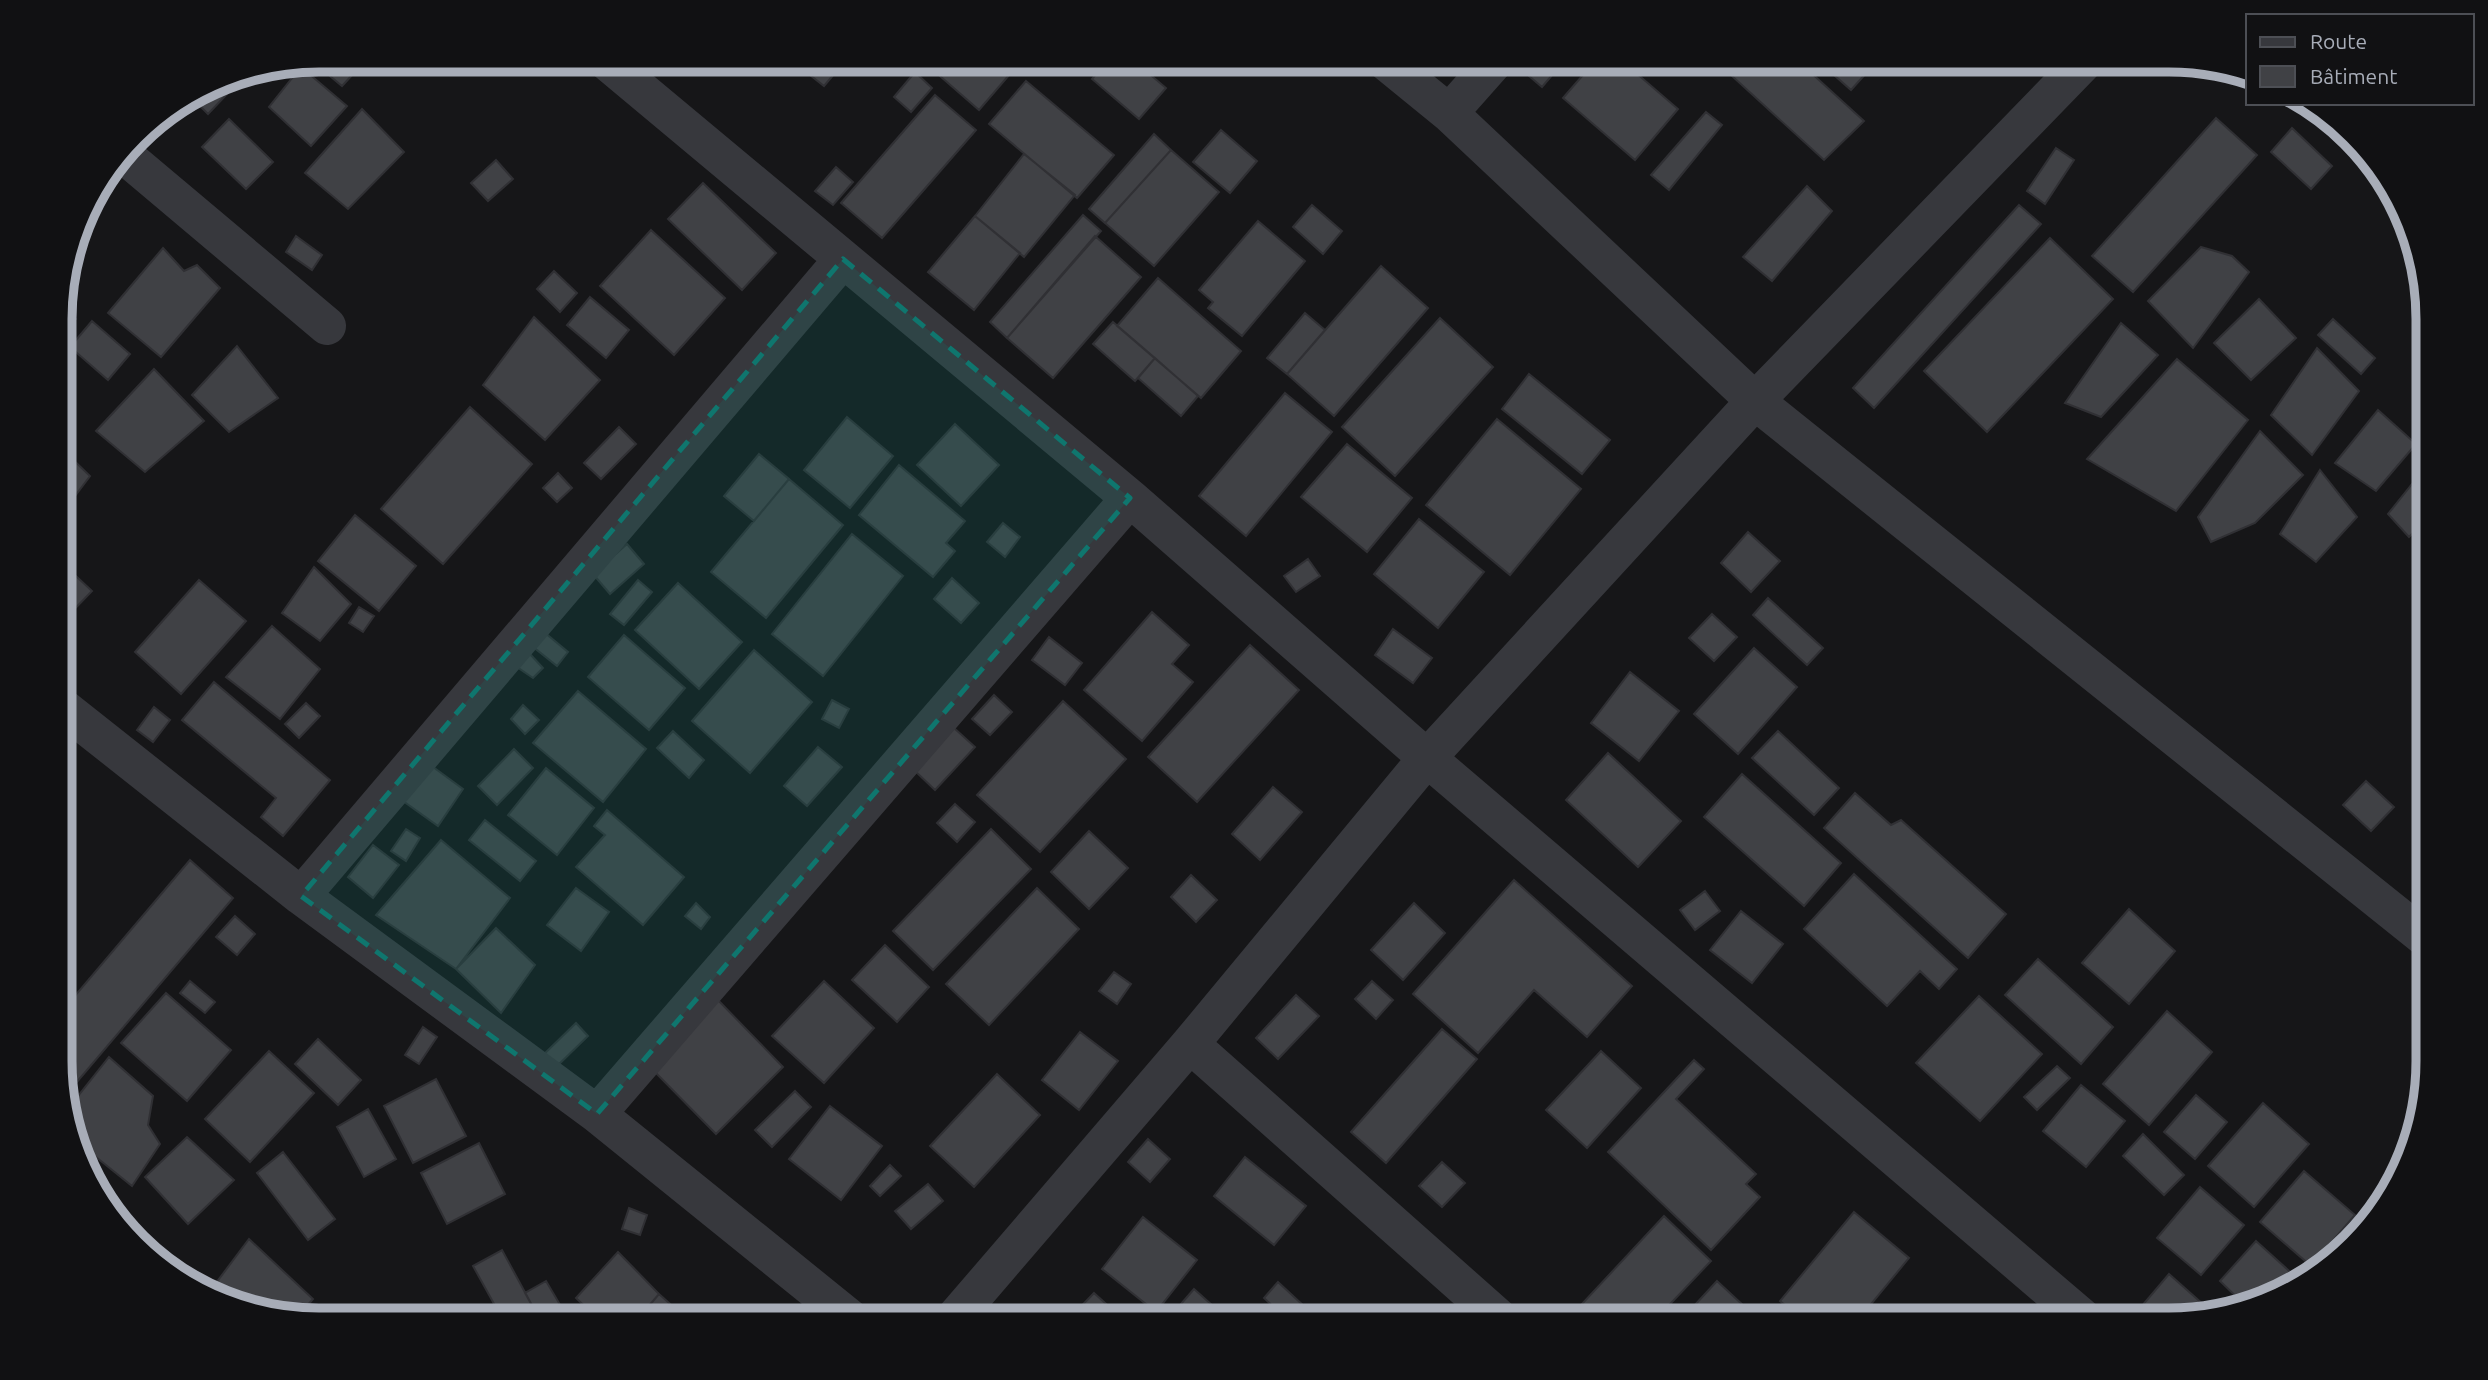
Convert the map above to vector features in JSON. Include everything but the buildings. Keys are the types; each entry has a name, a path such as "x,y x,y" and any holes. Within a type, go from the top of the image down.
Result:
{"street":[{"path":"619,72 1130,498 1427,758 2071,1308"},
{"path":"1399,72 1449,113 1755,401 2416,930"},
{"path":"1449,113 1485,72"},
{"path":"963,1308 1190,1044 1427,758 1755,401 2074,72"},
{"path":"130,160 327,326"},
{"path":"301,896 843,259"},
{"path":"597,1114 1130,498"},
{"path":"72,715 301,896 597,1114 837,1308"},
{"path":"1190,1044 1487,1308"}],"highlighted area":[{"path":"843,259 1130,498 597,1114 301,896"}]}
